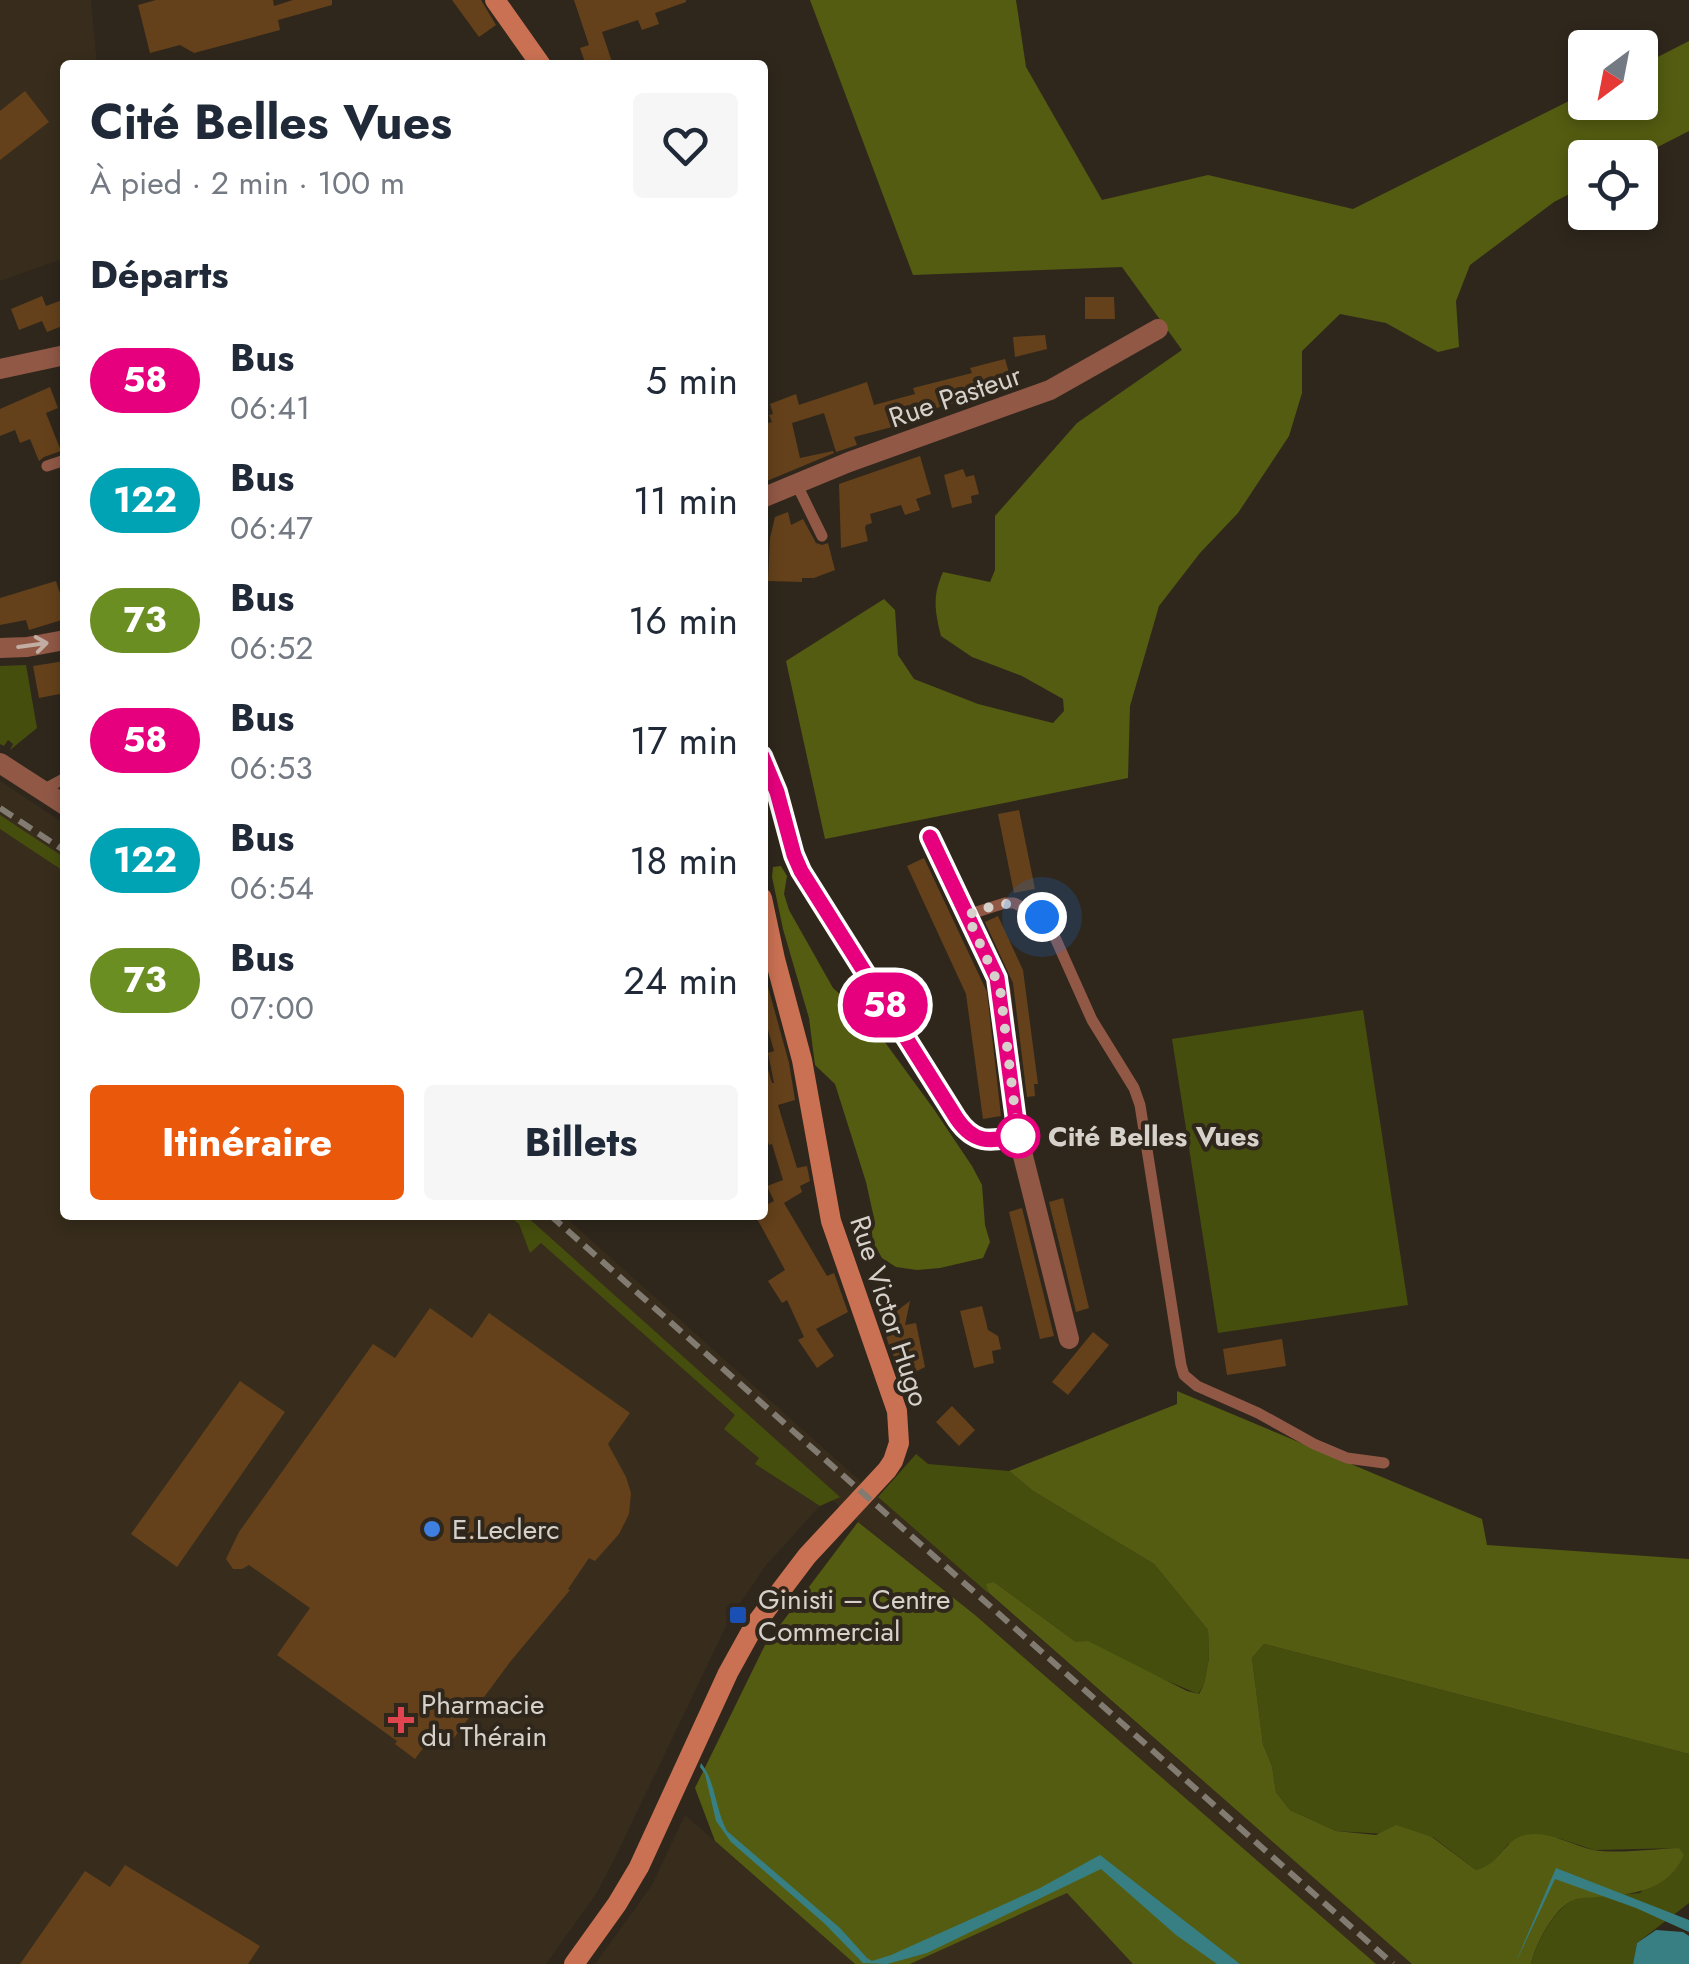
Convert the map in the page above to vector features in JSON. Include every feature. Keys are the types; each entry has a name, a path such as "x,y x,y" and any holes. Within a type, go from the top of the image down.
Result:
{"street":[{"path":"495,0 537,60"},
{"name":"Rue Pasteur","path":"768,495 1050,390 1158,330"},
{"path":"0,369 60,356"},
{"path":"0,648 60,641"},
{"path":"0,762 60,801"},
{"path":"768,770 801,871 957,1119 970,1134 985,1140 1018,1136"},
{"path":"930,837 1000,988 1018,1136 1069,1339"},
{"name":"Rue Victor Hugo","path":"574,1964 617,1904 648,1850 745,1641 786,1580 887,1470 899,1443 894,1402 831,1221 802,1060 768,926"}],"lane":[{"path":"47,466 60,462"},
{"path":"796,483 822,536"},
{"path":"43,790 60,781"},
{"path":"967,915 1014,903 1050,924 1092,1020 1134,1088 1184,1375 1197,1386 1333,1452 1358,1461 1384,1463"}],"shaded area":[{"path":"0,0 91,0 97,60 60,60 60,260 0,281"},
{"path":"0,781 60,821 60,1220 569,1220 878,1497 1412,1964 1376,1964 975,1615 770,1446 756,1465 820,1506 766,1565 729,1620 596,1894 546,1964 0,1964"},
{"path":"685,1815 855,1964 595,1964 652,1885"},
{"path":"1067,1893 1133,1964 910,1964"}],"green space":[{"path":"810,0 1016,0 1026,67 1102,200 1208,175 1353,209 1568,102 1568,120 1658,120 1658,57 1689,41 1689,131 1658,147 1658,140 1568,140 1568,195 1470,265 1456,301 1459,347 1438,352 1386,323 1340,314 1302,351 1302,393 1289,436 1238,513 1200,553 1159,606 1130,706 1128,778 825,839 786,661 884,599 895,610 898,655 914,679 978,704 1053,723 1064,711 1063,699 1022,676 972,657 941,636 937,589 943,572 990,582 995,570 995,516 1077,423 1182,350 1122,267 913,275"},
{"path":"26,665 37,728 10,750 13,744 8,740 4,746 0,744 0,666"},
{"path":"0,815 60,855 60,869 0,829"},
{"path":"781,866 787,876 784,894 789,910 833,988 868,1019 933,1108 982,1185 990,1242 983,1258 940,1268 896,1267 882,1258 871,1239 874,1218 866,1182 835,1084 815,1065 809,1018 772,877 773,867"},
{"path":"1363,1010 1408,1305 1218,1333 1172,1039"},
{"path":"514,1220 531,1220 840,1497 820,1506 755,1464 759,1458 724,1429 735,1415 541,1243 530,1253"},
{"path":"1177,1391 1482,1519 1487,1545 1689,1559 1689,1754 1264,1644 1252,1658 1263,1744 1276,1792 1290,1810 1336,1831 1376,1835 1396,1825 1432,1837 1476,1870 1491,1863 1517,1838 1534,1834 1603,1851 1679,1848 1684,1855 1669,1876 1637,1892 1580,1898 1567,1904 1547,1927 1531,1964 1412,1964 989,1593 986,1584 994,1582 1076,1642 1088,1641 1199,1694 1209,1658 1208,1630 1154,1564 1033,1491 1009,1471 1177,1404"},
{"path":"916,1454 928,1464 1009,1471 1033,1491 1154,1564 1208,1630 1209,1658 1198,1694 1076,1642 994,1582 988,1593 878,1497"},
{"path":"858,1522 975,1615 1376,1964 1133,1964 1067,1893 910,1964 855,1964 715,1841 695,1788 765,1645"},
{"path":"1264,1644 1689,1754 1689,1903 1637,1943 1633,1964 1531,1964 1548,1927 1568,1903 1591,1896 1640,1893 1679,1848 1594,1850 1558,1838 1508,1844 1489,1867 1476,1870 1433,1837 1336,1831 1290,1810 1276,1792 1263,1744 1252,1658"}],"water":[{"path":"701,1763 727,1831 840,1928 872,1961 1040,1888 1100,1855 1240,1964 1217,1964 1176,1935 1101,1869 927,1953 887,1964 863,1963 825,1924 731,1842 716,1821"},
{"path":"1556,1868 1689,1920 1689,1932 1555,1879 1515,1964"},
{"path":"1656,1930 1689,1936 1689,1964 1633,1964 1637,1943"}],"building":[{"path":"156,0 273,0 274,6 293,0 332,0 332,5 278,20 280,30 194,53 180,45 150,53 138,5"},
{"path":"452,0 481,0 496,25 479,37"},
{"path":"574,0 686,0 655,13 659,24 642,30 638,20 602,32 611,60 584,60 580,48 589,45"},
{"path":"25,91 49,122 0,160 0,111"},
{"path":"42,296 46,306 60,301 60,327 47,332 42,321 19,330 11,309"},
{"path":"1085,297 1114,297 1115,319 1085,319"},
{"path":"1045,335 1047,349 1015,357 1013,337"},
{"path":"1005,359 1012,383 953,398 954,403 905,417 907,423 854,437 857,445 836,452 824,413 792,423 800,458 834,453 768,480 768,423 772,422 769,415 773,414 770,404 796,394 799,405 867,382 874,405 915,394 913,388 972,373 970,368"},
{"path":"50,387 58,408 46,413 60,451 39,461 30,439 20,443 15,430 0,436 0,409"},
{"path":"920,456 931,494 916,499 920,510 905,515 901,505 870,514 872,523 865,528 868,541 841,548 839,484"},
{"path":"963,469 966,477 974,475 979,494 971,496 972,503 952,508 944,475"},
{"path":"788,512 791,525 803,519 816,543 828,543 835,570 802,578 802,582 768,581 775,517"},
{"path":"56,581 60,621 29,630 26,620 0,625 0,598"},
{"path":"60,662 60,694 39,698 33,666"},
{"path":"1019,810 1035,889 1014,893 998,814"},
{"path":"924,858 987,992 1001,1116 983,1119 966,994 907,866"},
{"path":"998,916 1023,970 1038,1084 1034,1084 1035,1096 1027,1097 1013,983 985,922"},
{"path":"768,987 795,1100 778,1105 797,1168 807,1166 810,1181 800,1186 802,1192 784,1203 827,1276 834,1273 848,1312 816,1329 834,1356 817,1368 798,1340 804,1337 787,1300 782,1303 768,1281 785,1270 758,1220 768,1220 768,1204 774,1201 768,1186 783,1180 768,1142 768,1069 774,1083 768,1053 774,1051 768,1030"},
{"path":"1063,1198 1089,1308 1076,1312 1049,1202"},
{"name":"Cité Belles Vues","path":"1022,1208 1054,1336 1040,1339 1009,1212"},
{"path":"910,1301 905,1325 916,1323 925,1367 905,1377 890,1349 882,1322"},
{"path":"982,1306 988,1330 998,1336 1001,1349 992,1351 994,1363 974,1368 960,1311"},
{"name":"E.Leclerc","path":"430,1308 472,1338 489,1313 630,1413 608,1444 631,1493 629,1514 619,1534 595,1561 589,1558 570,1590 451,1742 435,1732 415,1759 395,1744 397,1741 277,1655 310,1608 249,1565 233,1569 226,1559 239,1532 373,1344 395,1358"},
{"path":"1093,1332 1109,1345 1068,1395 1052,1382"},
{"path":"1282,1339 1286,1366 1227,1375 1223,1349"},
{"path":"240,1381 285,1412 177,1567 131,1534"},
{"path":"952,1406 975,1430 959,1446 936,1422"},
{"path":"125,1865 260,1946 248,1964 20,1964 85,1871 110,1887"}],"railway":[{"path":"0,808 60,848"},
{"path":"556,1220 1393,1964"}],"bus line":[{"name":"58","path":"768,770 801,871 963,1128 985,1140 1018,1136 1000,988 930,837"}],"place":[{"name":"Cité Belles Vues","path":"1018,1136"},
{"name":"E.Leclerc","path":"432,1529"},
{"name":"Ginisti – Centre Commercial","path":"738,1615"},
{"name":"Pharmacie du Thérain","path":"401,1720"}],"route":[{"path":"1018,1136 1000,988 967,915 1014,903 1042,917"}]}
